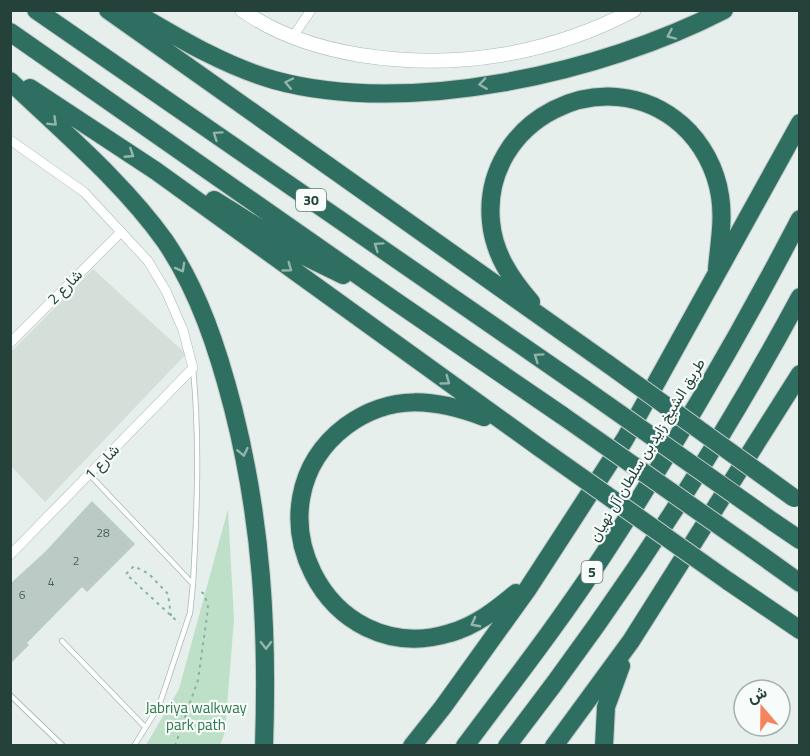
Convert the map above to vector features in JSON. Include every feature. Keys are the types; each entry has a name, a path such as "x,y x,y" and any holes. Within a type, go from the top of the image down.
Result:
{"highway":[{"name":"30","path":"36,10 800,540"},
{"path":"108,10 797,500"},
{"path":"131,10 224,63 274,80 314,88 364,93 407,93 506,81 570,67 612,56 664,38 724,10"},
{"name":"30","path":"10,32 800,583"},
{"path":"10,76 156,171 507,425 800,630"},
{"path":"10,81 144,213 180,265 205,319 226,380 237,422 260,556 266,642 264,746"},
{"path":"553,327 519,289 504,267 492,233 491,202 498,169 513,142 541,116 573,101 604,97 645,103 671,117 692,136 713,169 721,198 716,277"},
{"path":"412,746 537,574 625,439 800,123"},
{"path":"156,171 202,193 304,256 395,301"},
{"name":"طريق الشيخ زايد بن سلطان آل نهيان","path":"465,746 604,555 756,303 800,219"},
{"name":"5","path":"507,746 550,691 649,551 759,372 800,297"},
{"path":"554,746 631,641 797,380"},
{"path":"507,425 460,408 426,402 393,405 361,417 333,436 318,454 307,476 300,508 301,543 313,576 336,606 370,628 402,637 436,636 468,627 495,610 537,574"},
{"path":"760,603 800,640"},
{"path":"604,746 606,707 631,641"},
{"path":"418,746 442,707"}],"street":[{"path":"242,10 261,24 292,38 340,51 390,59 440,62 490,58 539,48 587,32 634,10"},
{"path":"292,38 311,10"},
{"path":"13,145 84,192 148,261 166,291 183,330 193,368"},
{"name":"شارع 2","path":"10,343 121,232"},
{"name":"شارع 1","path":"10,555 54,513 193,368"}],"lane":[{"path":"134,746 159,706 190,614 197,512 198,413 193,368"},
{"path":"89,474 193,584"},
{"path":"62,642 145,727"},
{"path":"10,695 63,746"}],"path":[{"path":"171,616 168,594 149,574 134,566 126,574 171,616 185,629"},
{"path":"175,746 198,680 207,616 208,605 204,594 193,584"}],"shaded area":[{"path":"93,269 186,354 45,502 11,466 11,352"}],"green space":[{"name":"Jabriya walkway park path","path":"228,509 234,619 225,732 220,745 146,745 179,689"}],"building":[{"path":"92,501 135,544 87,592 82,587 27,643 29,645 10,664 10,584 46,551"}]}
